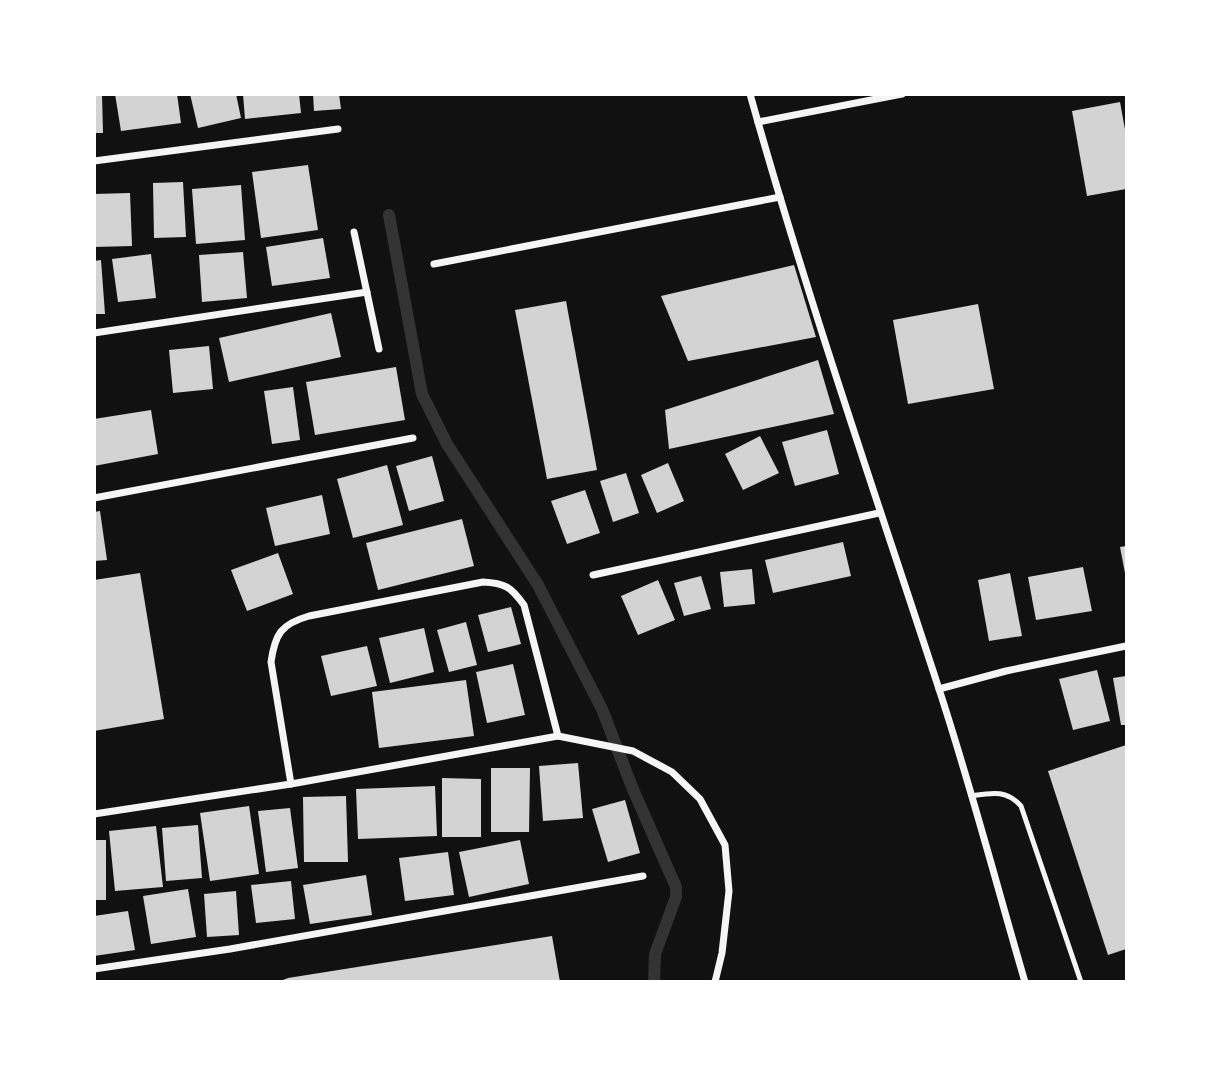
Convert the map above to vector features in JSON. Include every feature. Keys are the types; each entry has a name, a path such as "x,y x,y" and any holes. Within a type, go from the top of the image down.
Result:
{"street":[{"path":"751,94 780,197 879,513 939,689 1025,982"},
{"path":"758,122 902,94"},
{"path":"94,161 338,129"},
{"path":"434,264 780,197"},
{"path":"355,232 379,349"},
{"path":"94,333 367,292"},
{"path":"94,498 413,438"},
{"path":"593,575 879,513"},
{"path":"291,784 271,662 274,641 283,628 294,620 309,616 483,582 500,583 514,592 524,605 558,736"},
{"path":"939,689 1006,671 1126,646"},
{"path":"94,814 291,784 558,736 633,751 671,772 700,800 725,845 729,891 722,953 715,982"},
{"path":"94,969 230,949 643,876"}],"lane":[{"path":"971,796 1005,793 1021,806 1081,982"}],"building":[{"path":"94,94 102,94 103,133 94,133"},
{"path":"115,94 177,94 181,123 121,131"},
{"path":"190,94 236,94 241,118 198,128"},
{"path":"243,94 299,94 301,113 245,119"},
{"path":"313,94 339,94 341,109 314,111"},
{"path":"1120,102 1126,135 1126,189 1087,196 1072,111"},
{"path":"308,165 318,230 261,238 252,172"},
{"path":"183,182 186,237 154,238 153,183"},
{"path":"241,185 245,240 196,244 192,189"},
{"path":"130,193 132,246 94,247 94,194"},
{"path":"323,238 330,278 272,286 266,247"},
{"path":"243,252 247,298 202,302 199,255"},
{"path":"151,254 156,298 118,302 112,259"},
{"path":"101,260 105,314 94,314 94,261"},
{"path":"794,265 816,337 688,361 661,296"},
{"path":"566,301 597,470 547,479 515,310"},
{"path":"978,304 994,389 908,404 893,320"},
{"path":"331,313 341,357 229,382 219,338"},
{"path":"209,346 213,389 173,393 169,350"},
{"path":"818,360 834,414 669,449 665,410"},
{"path":"396,367 405,420 315,435 306,382"},
{"path":"293,387 300,440 272,444 264,391"},
{"path":"151,410 158,454 94,466 94,419"},
{"path":"827,430 839,474 795,486 782,442"},
{"path":"760,436 779,473 743,490 725,454"},
{"path":"432,456 444,501 409,511 396,466"},
{"path":"668,463 684,501 657,513 641,475"},
{"path":"387,465 403,525 353,538 337,479"},
{"path":"626,473 639,513 613,522 600,481"},
{"path":"585,490 600,533 567,544 551,501"},
{"path":"322,495 330,534 275,546 266,508"},
{"path":"100,511 107,560 94,561 94,512"},
{"path":"462,519 474,566 378,590 366,543"},
{"path":"843,542 851,576 773,593 765,560"},
{"path":"1126,546 1126,573 1125,573 1120,547"},
{"path":"278,553 293,594 247,611 231,570"},
{"path":"1083,567 1092,611 1036,620 1028,577"},
{"path":"752,569 755,604 724,607 720,572"},
{"path":"140,573 164,719 94,731 94,580"},
{"path":"1010,573 1022,636 989,641 978,580"},
{"path":"701,576 711,609 684,616 674,583"},
{"path":"658,580 675,620 638,635 621,596"},
{"path":"511,607 521,644 488,652 478,615"},
{"path":"466,622 477,665 449,672 437,630"},
{"path":"424,628 434,672 390,683 379,638"},
{"path":"367,646 377,686 331,696 321,656"},
{"path":"513,664 525,715 487,723 476,672"},
{"path":"1097,670 1110,721 1073,730 1059,679"},
{"path":"1126,676 1126,725 1121,725 1113,678"},
{"path":"466,680 474,736 379,748 372,692"},
{"path":"1126,745 1126,949 1108,955 1048,771"},
{"path":"578,763 583,818 543,821 539,766"},
{"path":"491,768 530,768 529,832 491,832"},
{"path":"442,778 481,779 481,837 442,837"},
{"path":"435,786 437,836 358,839 356,789"},
{"path":"346,796 348,862 304,862 303,797"},
{"path":"625,800 640,853 608,862 592,809"},
{"path":"249,806 259,874 210,881 200,813"},
{"path":"290,808 298,868 266,872 258,811"},
{"path":"198,825 202,878 166,881 162,828"},
{"path":"156,826 163,887 115,891 109,831"},
{"path":"94,840 106,840 106,900 94,900"},
{"path":"520,840 529,884 469,897 459,852"},
{"path":"448,852 454,895 405,901 399,858"},
{"path":"366,875 372,915 310,924 303,885"},
{"path":"291,881 295,919 256,923 251,885"},
{"path":"188,889 196,937 151,944 143,896"},
{"path":"236,891 239,935 207,937 204,894"},
{"path":"128,911 135,950 94,956 94,916"},
{"path":"552,936 560,982 278,982 288,978"}],"waterway":[{"path":"389,215 422,394 447,444 538,585 602,709 632,787 676,887 676,897 655,954 654,982"}]}
